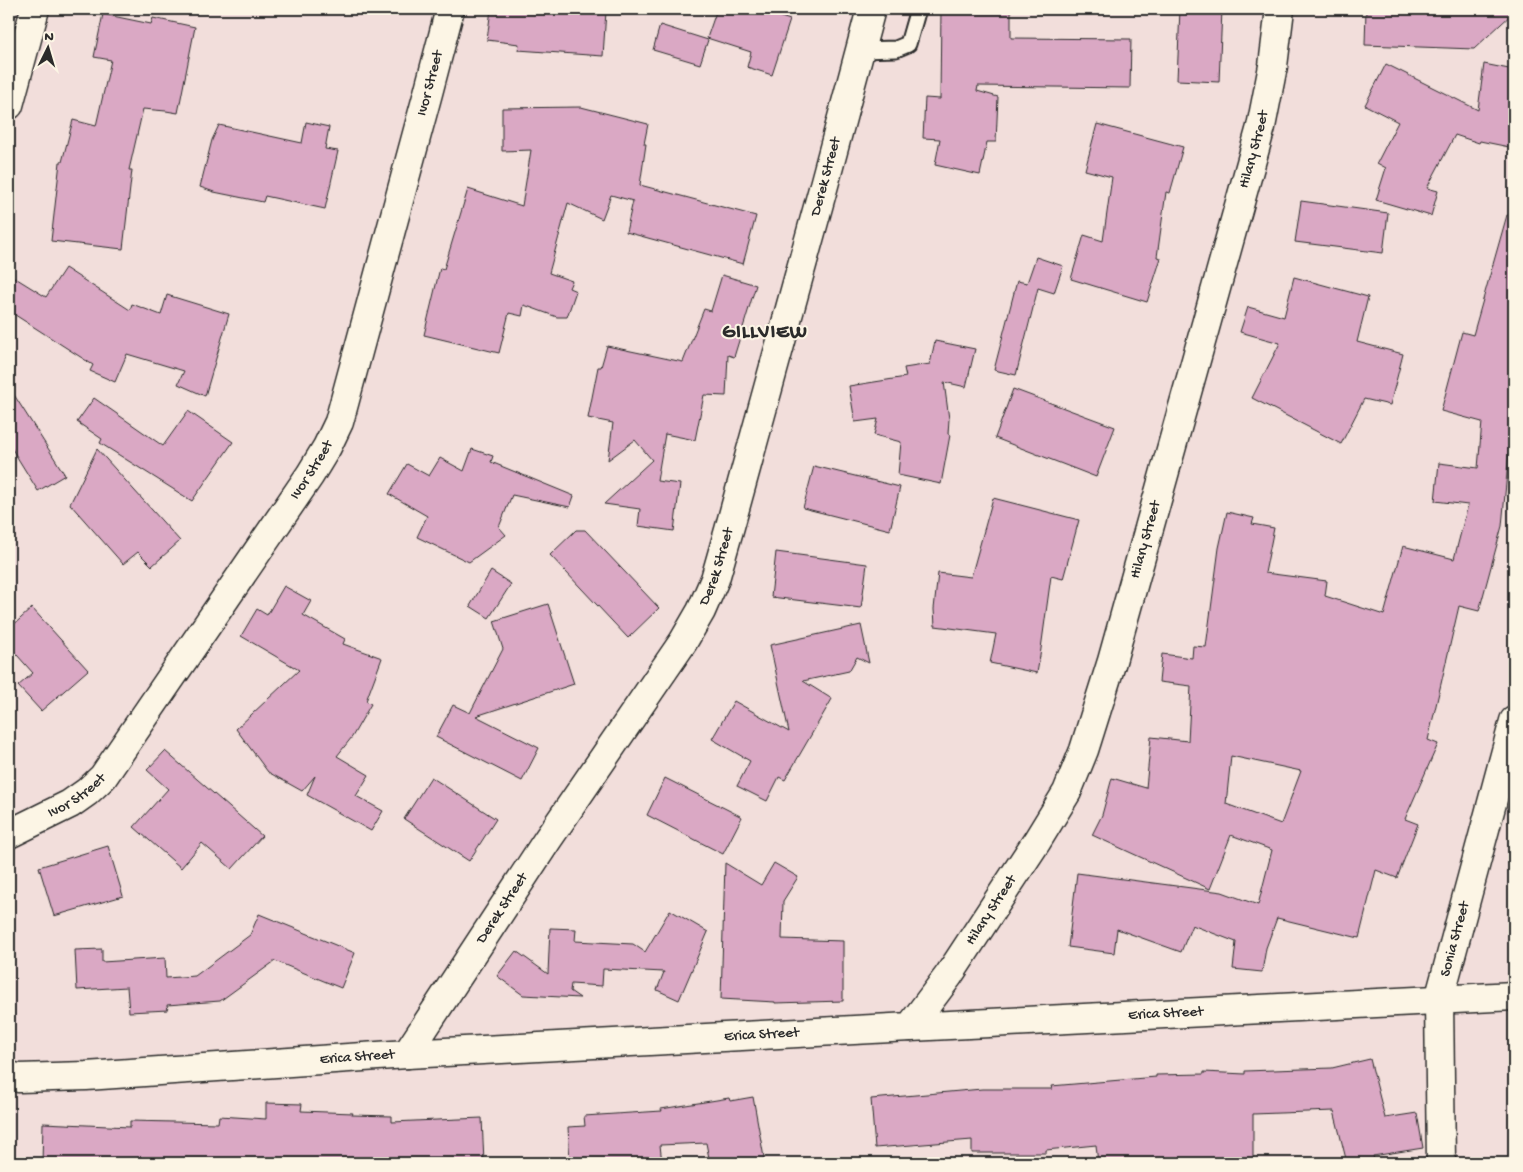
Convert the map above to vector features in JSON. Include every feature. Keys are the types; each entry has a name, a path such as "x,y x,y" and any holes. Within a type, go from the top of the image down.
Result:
{"street":[{"path":"9,105 35,9"},
{"name":"Ivor Street","path":"9,834 70,804 88,792 103,777 310,475 327,447 339,422 450,9"},
{"name":"Derek Street","path":"406,1054 548,839 683,642 701,611 715,579 729,530 870,9"},
{"name":"Hilary Street","path":"910,1027 949,975 1037,841 1067,792 1084,750 1112,661 1261,127 1273,66 1280,9"},
{"name":"Sonia Street","path":"1441,1163 1438,1000 1514,721"},
{"name":"Erica Street","path":"9,1076 20,1078 86,1076 406,1054 1514,996"}],"lane":[{"path":"860,50 896,49 908,44 918,9"}],"building":[{"path":"491,9 606,11 603,56 518,50 519,44 487,40"},
{"path":"717,9 757,9 790,20 772,75 747,67 751,52 707,38"},
{"path":"941,9 1011,9 1011,38 1131,39 1130,88 978,86 977,91 998,97 996,142 987,142 980,175 935,165 940,139 923,138 925,98 940,99"},
{"path":"1180,9 1222,9 1219,82 1177,80"},
{"path":"1366,9 1514,9 1514,12 1474,49 1365,45"},
{"path":"103,14 151,24 153,18 195,27 178,113 143,109 129,170 132,170 123,249 51,241 60,162 62,162 73,120 96,126 111,60 94,57"},
{"path":"660,25 708,40 700,64 653,50"},
{"path":"1386,64 1478,110 1484,64 1514,70 1514,148 1480,141 1479,143 1455,135 1427,188 1438,191 1431,216 1376,200 1386,168 1377,163 1398,122 1365,105"},
{"path":"581,107 648,124 640,185 756,216 743,264 626,232 633,201 611,195 602,219 568,203 549,273 572,281 569,288 576,291 567,317 557,317 524,305 522,316 509,313 499,353 424,335 440,268 444,269 468,189 522,206 531,150 502,151 502,108"},
{"path":"306,122 329,127 325,149 338,151 325,209 265,196 263,202 214,192 200,187 212,140 219,125 302,143"},
{"path":"1097,124 1183,147 1170,193 1166,192 1157,257 1161,258 1147,302 1071,279 1084,235 1103,241 1112,177 1085,170"},
{"path":"1301,201 1388,213 1383,253 1295,242"},
{"path":"1507,215 1514,216 1514,430 1511,430 1502,526 1479,611 1459,606 1428,740 1438,744 1405,819 1418,824 1397,878 1376,870 1359,938 1277,918 1266,948 1262,972 1233,969 1236,942 1192,925 1181,952 1117,929 1114,953 1068,947 1077,873 1222,892 1258,905 1272,850 1231,835 1210,889 1092,835 1102,815 1112,778 1146,788 1151,737 1188,741 1191,686 1159,682 1162,654 1192,658 1193,646 1206,647 1219,548 1227,512 1254,518 1252,524 1274,528 1265,573 1327,581 1325,596 1384,615 1403,546 1454,559 1468,505 1435,501 1439,463 1478,468 1482,422 1441,411 1462,332 1473,335","holes":["1231,756 1301,771 1281,824 1226,804"]},
{"path":"1036,257 1063,266 1054,293 1038,288 1016,375 994,370 1017,281 1027,283"},
{"path":"65,268 130,310 132,304 161,315 167,295 229,314 205,396 178,384 184,371 127,354 115,382 90,371 93,365 9,311 9,274 46,297"},
{"path":"722,275 756,285 734,357 728,355 726,396 704,395 695,440 665,434 657,481 680,484 674,531 638,526 640,509 604,504 652,460 635,440 608,460 613,423 588,418 598,367 601,367 607,346 683,362 704,309 711,311"},
{"path":"1294,277 1368,297 1357,342 1403,354 1390,405 1364,399 1341,444 1252,398 1280,343 1240,332 1248,307 1284,317"},
{"path":"935,341 975,349 966,387 944,382 949,419 948,434 950,435 941,484 898,475 901,442 874,435 878,419 855,422 849,386 906,377 904,368 930,364"},
{"path":"9,387 65,475 38,491 9,444"},
{"path":"1013,389 1115,427 1096,477 995,438"},
{"path":"94,398 163,446 188,411 233,442 192,501 100,443 102,439 77,422"},
{"path":"97,449 180,541 152,566 138,552 123,564 70,504"},
{"path":"472,449 493,456 491,462 574,496 570,507 512,495 499,527 506,535 469,562 417,537 427,516 389,494 407,464 429,476 440,458 464,471"},
{"path":"814,466 900,487 890,530 803,508"},
{"path":"993,498 1079,520 1063,579 1051,576 1037,673 990,663 996,634 935,626 934,609 938,573 971,577"},
{"path":"576,530 585,530 659,608 628,638 550,555"},
{"path":"776,552 867,564 861,608 771,597"},
{"path":"491,571 511,584 489,618 470,606"},
{"path":"284,586 311,601 303,615 345,639 343,644 382,658 366,701 371,704 352,737 337,756 369,775 356,796 383,811 371,831 307,795 315,776 302,791 268,772 236,729 299,670 241,636 257,609 267,615"},
{"path":"548,604 574,684 476,716 539,748 522,781 436,737 453,705 470,713 503,649 494,621"},
{"path":"32,608 88,670 41,711 18,686 33,673 9,646 9,629"},
{"path":"861,625 869,663 857,657 849,671 803,681 832,699 785,780 779,777 767,801 737,786 750,761 712,739 734,701 789,732 770,645"},
{"path":"165,751 262,836 232,869 202,843 181,868 134,827 168,789 147,770"},
{"path":"431,777 496,819 469,861 404,819"},
{"path":"665,778 742,817 723,854 647,815"},
{"path":"108,846 123,896 54,916 39,867"},
{"path":"725,863 761,885 774,863 798,877 783,901 782,939 843,941 843,1001 775,1003 721,999"},
{"path":"670,910 708,932 679,1000 657,990 664,972 603,969 602,986 571,984 570,991 580,998 523,995 497,976 516,951 548,974 550,928 576,929 575,941 633,944 645,952"},
{"path":"259,914 355,953 341,988 275,961 220,1001 167,1005 168,1010 129,1012 127,987 77,990 75,950 102,949 102,962 165,958 166,978 195,976 250,935"},
{"path":"1370,1059 1385,1118 1417,1113 1423,1148 1373,1156 1375,1163 1347,1163 1334,1111 1253,1114 1253,1163 1098,1163 1096,1145 1046,1150 1046,1153 972,1153 972,1140 875,1148 871,1099 982,1089 1052,1089 1051,1086 1156,1077 1156,1075 1204,1074 1204,1072 1245,1074 1245,1071 1332,1068"},
{"path":"753,1097 765,1163 710,1163 706,1143 660,1145 662,1163 570,1163 568,1127 585,1126 584,1116 662,1111 661,1109 729,1098 730,1101"},
{"path":"266,1103 302,1104 301,1111 392,1116 392,1122 482,1118 484,1163 42,1163 43,1123 130,1127 130,1121 218,1123 219,1116 266,1119"}],"district":[{"name":"GILLVIEW","path":"765,333"}]}
